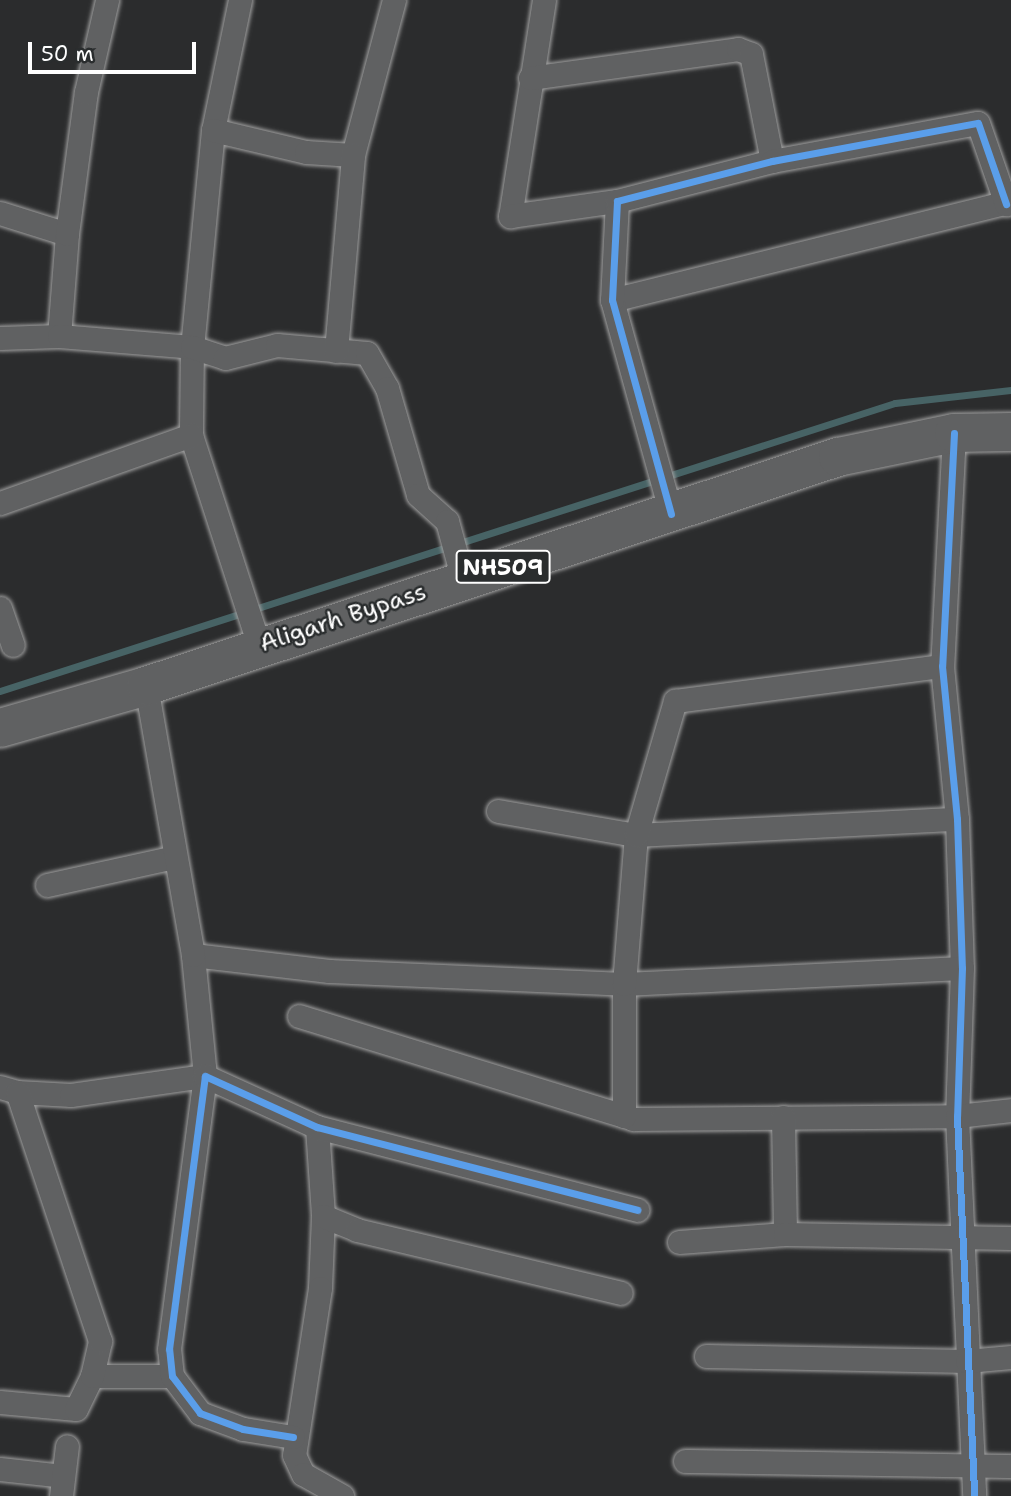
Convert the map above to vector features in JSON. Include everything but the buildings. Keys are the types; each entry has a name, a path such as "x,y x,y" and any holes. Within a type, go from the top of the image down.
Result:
{"highway":[{"name":"Aligarh Bypass","path":"0,728 146,685 257,636 462,574 669,506 838,457 954,433 1011,432"}],"street":[{"path":"59,336 66,234 86,92 107,0"},
{"path":"240,0 213,130 192,347 191,436 248,601 257,636"},
{"path":"336,351 353,155 394,0"},
{"path":"544,0 509,216 617,201 772,161 978,123 1009,203 612,300"},
{"path":"530,78 738,49 751,54 772,161"},
{"path":"213,130 306,152 353,155"},
{"path":"617,201 612,300 669,506"},
{"path":"0,213 66,234"},
{"path":"0,338 59,336 192,347 225,358 277,345 367,353 387,388 418,495 447,521 462,574"},
{"path":"954,433 942,666 957,819 962,968 957,1116 974,1496"},
{"path":"0,503 191,436"},
{"path":"0,608 13,645"},
{"path":"624,1116 624,984 636,835 675,701 942,666"},
{"path":"146,685 193,955 205,1076 169,1349 172,1377 200,1413 243,1429 293,1437"},
{"path":"498,811 636,835 957,819"},
{"path":"47,885 174,858"},
{"path":"193,955 328,971 624,984 962,968"},
{"path":"299,1016 624,1116 957,1116 1011,1110"},
{"path":"0,1402 76,1409 92,1376 100,1341 8,1090 71,1095 205,1076 317,1127 637,1210"},
{"path":"783,1117 786,1234"},
{"path":"317,1127 323,1216 314,1341 293,1437 294,1455 303,1474 342,1496"},
{"path":"323,1216 357,1230 621,1293"},
{"path":"679,1242 786,1234 964,1240 1011,1238"},
{"path":"706,1356 967,1361 1011,1357"},
{"path":"92,1376 172,1377"},
{"path":"0,1469 62,1486 67,1446"},
{"path":"685,1461 1011,1466"}],"waterway":[{"path":"0,691 895,403 1011,390"}],"cycle path":[{"path":"671,514 612,300 617,201 772,161 978,123 1006,204"},
{"path":"954,433 942,666 957,819 962,968 957,1116 974,1496"},
{"path":"293,1437 243,1429 200,1413 172,1376 169,1349 205,1076 317,1127 637,1210"}]}
